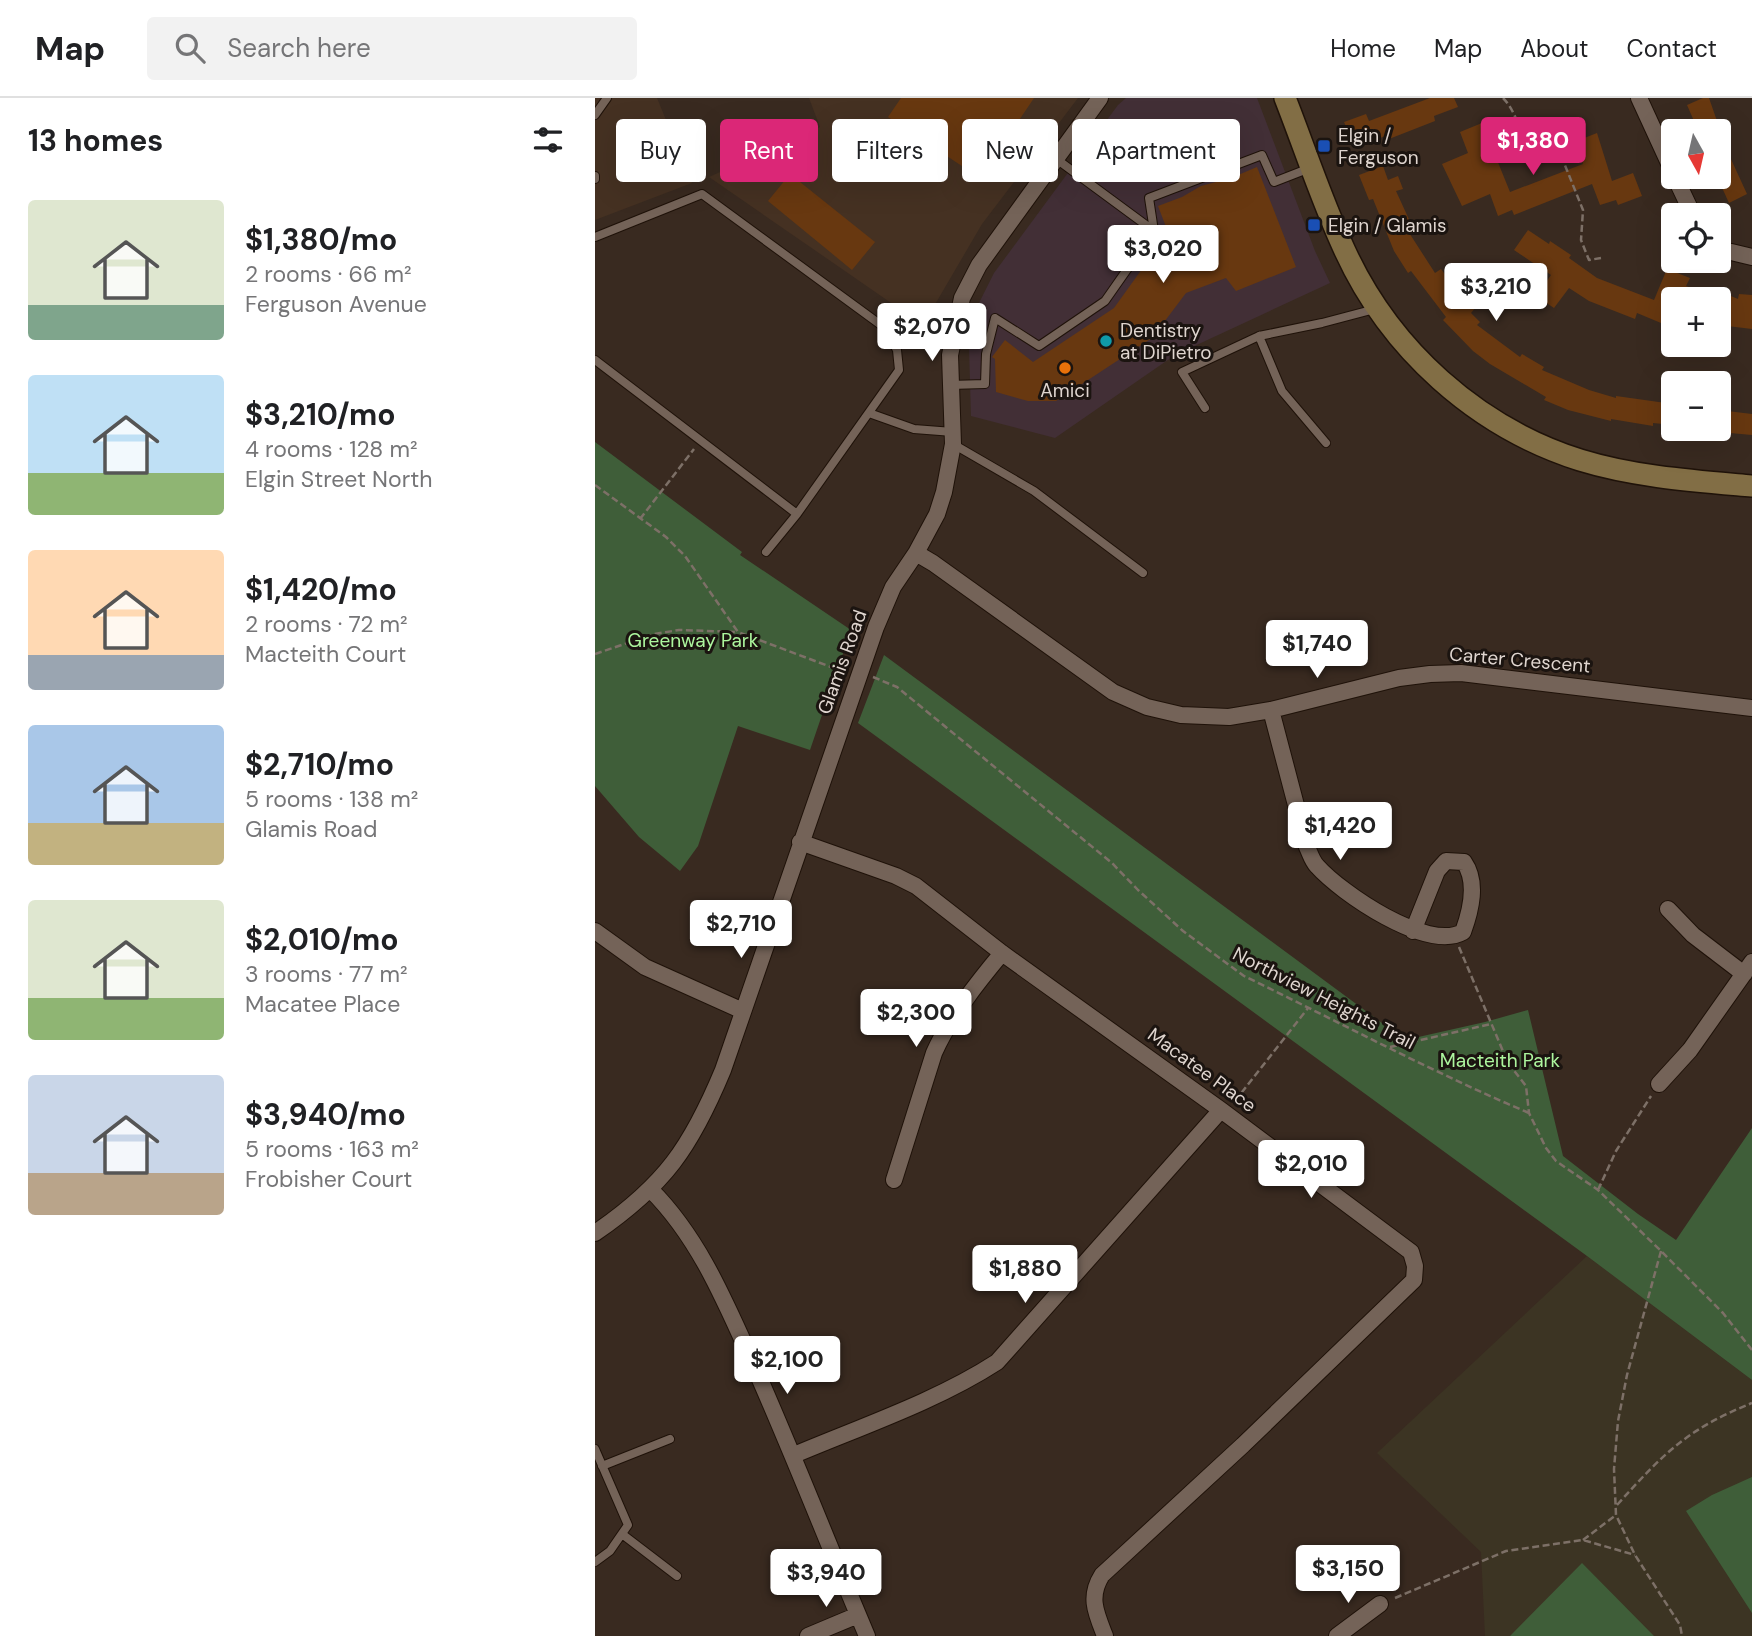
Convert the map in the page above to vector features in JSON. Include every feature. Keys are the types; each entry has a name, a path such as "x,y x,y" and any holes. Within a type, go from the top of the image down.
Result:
{"street":[{"name":"Glamis Road","path":"1058,154 1100,98"},
{"path":"1285,98 1345,251 1378,308 1402,342 1434,375 1482,413 1534,442 1579,459 1624,471 1752,486"},
{"path":"1639,98 1661,146"},
{"name":"Glamis Road","path":"595,1233 652,1189 680,1156 703,1118 723,1070 876,627 893,587 916,553 941,503 950,469 953,438 950,385 952,346 962,298 979,265 1038,182"},
{"path":"1731,252 1752,257"},
{"name":"Carter Crescent","path":"916,553 1113,692 1147,707 1181,715 1229,717 1271,710 1399,678 1451,673 1752,708"},
{"path":"1271,710 1307,847 1315,864 1347,891 1413,931 1444,938 1455,937 1463,932 1467,921 1473,880 1464,862 1446,861 1437,871 1413,931"},
{"name":"Macatee Place","path":"800,842 897,876 916,886 1003,953 1221,1110 1411,1252 1415,1266 1414,1280 1243,1445 1102,1575 1093,1588 1094,1604 1105,1636"},
{"path":"1659,1084 1690,1050 1748,968 1693,935 1668,909"},
{"path":"595,931 645,967 743,1011"},
{"path":"894,1180 942,1034 1003,953"},
{"path":"794,1455 938,1394 997,1362 1221,1110"},
{"path":"652,1189 698,1250 721,1294 794,1455 867,1636"},
{"path":"1337,1636 1380,1604"},
{"path":"809,1636 858,1615"}],"lane":[{"path":"595,115 607,98"},
{"path":"950,385 985,384 986,354 995,318 1039,346 1105,301 1154,231 1149,198 1262,155 1274,182 1312,167"},
{"path":"1058,160 1154,231"},
{"path":"595,237 702,194 885,328 897,351 899,370 797,514 766,552"},
{"path":"1205,408 1182,372 1259,336 1378,308"},
{"path":"1259,336 1282,391 1326,443"},
{"path":"595,360 797,514"},
{"path":"869,413 914,429 953,438 1034,491 1143,573"},
{"path":"602,1466 670,1438"},
{"path":"595,1450 628,1525 610,1551 595,1562"},
{"path":"622,1534 677,1576"}],"path":[{"path":"1503,98 1512,107 1529,154 1556,143 1583,210 1581,240 1589,260 1601,258"},
{"path":"640,519 700,440"},
{"path":"595,485 666,537 685,556 738,632"},
{"path":"595,654 679,630 738,632 831,667 851,670"},
{"name":"Northview Heights Trail","path":"869,676 897,687 926,710 1112,863 1165,915 1244,976 1390,1047 1451,1080 1529,1114"},
{"path":"1455,937 1508,1063 1526,1086 1529,1114 1546,1148 1556,1161 1598,1191 1661,1251 1723,1313 1752,1350"},
{"path":"1221,1110 1238,1099 1308,1007"},
{"path":"1390,1047 1491,1024"},
{"path":"1598,1191 1616,1152 1659,1084"},
{"path":"1661,1251 1627,1375 1618,1421 1614,1469 1616,1515 1635,1555 1681,1625 1682,1636"},
{"path":"1616,1507 1657,1461 1686,1436 1707,1423 1752,1403"},
{"path":"1583,1540 1616,1515"},
{"path":"1380,1604 1506,1551 1583,1540 1635,1555"}],"shaded area":[{"path":"595,98 657,98 666,119 616,119 616,182 692,183 595,220"},
{"path":"809,98 1078,98 1058,124 1058,119 962,119 962,182 1014,182 982,224 923,325 709,177 720,172 720,182 818,182 820,127"},
{"path":"1126,98 1257,98 1315,251 1330,283 1175,355 1055,438 971,416 969,347 979,303 994,273 1072,167 1072,182 1240,182 1240,119 1108,119"},
{"path":"1587,1256 1752,1380 1752,1636 1485,1636 1481,1552 1377,1453"}],"green space":[{"name":"Greenway Park","path":"595,442 742,552 740,555 851,630 810,750 738,726 698,846 680,871 639,837 595,786"},
{"name":"Macteith Park","path":"884,655 1405,1040 1528,1010 1563,1156 1676,1240 1752,1128 1752,1380 1587,1256 858,723"},
{"path":"1752,1477 1752,1613 1686,1511 1712,1495"},
{"path":"1582,1563 1654,1636 1510,1636"}],"building":[{"path":"901,98 1034,98 1020,119 962,119 962,166 948,157 948,119 888,117"},
{"path":"1430,98 1454,98 1458,107 1434,116 1435,121 1389,139 1388,135 1359,146 1354,131 1349,133 1344,122 1366,114 1369,121"},
{"path":"1709,98 1716,119 1693,119 1687,105"},
{"path":"1482,123 1510,192 1583,164 1574,142 1597,133 1612,181 1633,173 1642,196 1618,205 1616,200 1600,205 1592,184 1514,215 1512,210 1498,216 1490,194 1462,206 1442,164 1468,153 1460,132"},
{"path":"1731,159 1747,194 1729,203 1723,189 1731,189"},
{"path":"1383,166 1388,180 1398,176 1403,189 1396,191 1412,226 1406,228 1435,273 1441,269 1465,301 1467,298 1476,307 1471,313 1480,322 1477,325 1520,357 1522,354 1544,367 1542,370 1589,390 1616,398 1661,402 1661,424 1653,423 1653,426 1611,421 1568,410 1544,400 1546,397 1473,351 1443,320 1446,317 1411,271 1408,273 1394,251 1373,199 1369,200 1359,175"},
{"path":"1257,167 1296,267 1236,291 1226,278 1186,293 1152,338 1056,401 1028,401 996,392 995,359 992,357 1005,340 1033,362 1114,308 1160,244 1171,240 1158,206 1201,186 1216,182 1240,182 1240,174"},
{"path":"783,182 800,182 875,242 852,270 768,201"},
{"path":"1528,230 1571,255 1569,258 1597,278 1654,300 1665,273 1677,273 1690,278 1686,286 1689,287 1661,287 1661,323 1637,313 1635,319 1589,301 1569,288 1554,308 1536,296 1551,275 1514,250"},
{"path":"1739,294 1752,295 1752,329 1731,326 1731,296 1738,299"},
{"path":"1731,411 1752,414 1752,435 1731,433"}],"place":[{"name":"Elgin / Ferguson","path":"1324,146"},
{"name":"Elgin / Glamis","path":"1314,225"},
{"name":"Dentistry at DiPietro","path":"1106,341"},
{"name":"Amici","path":"1065,368"}]}
